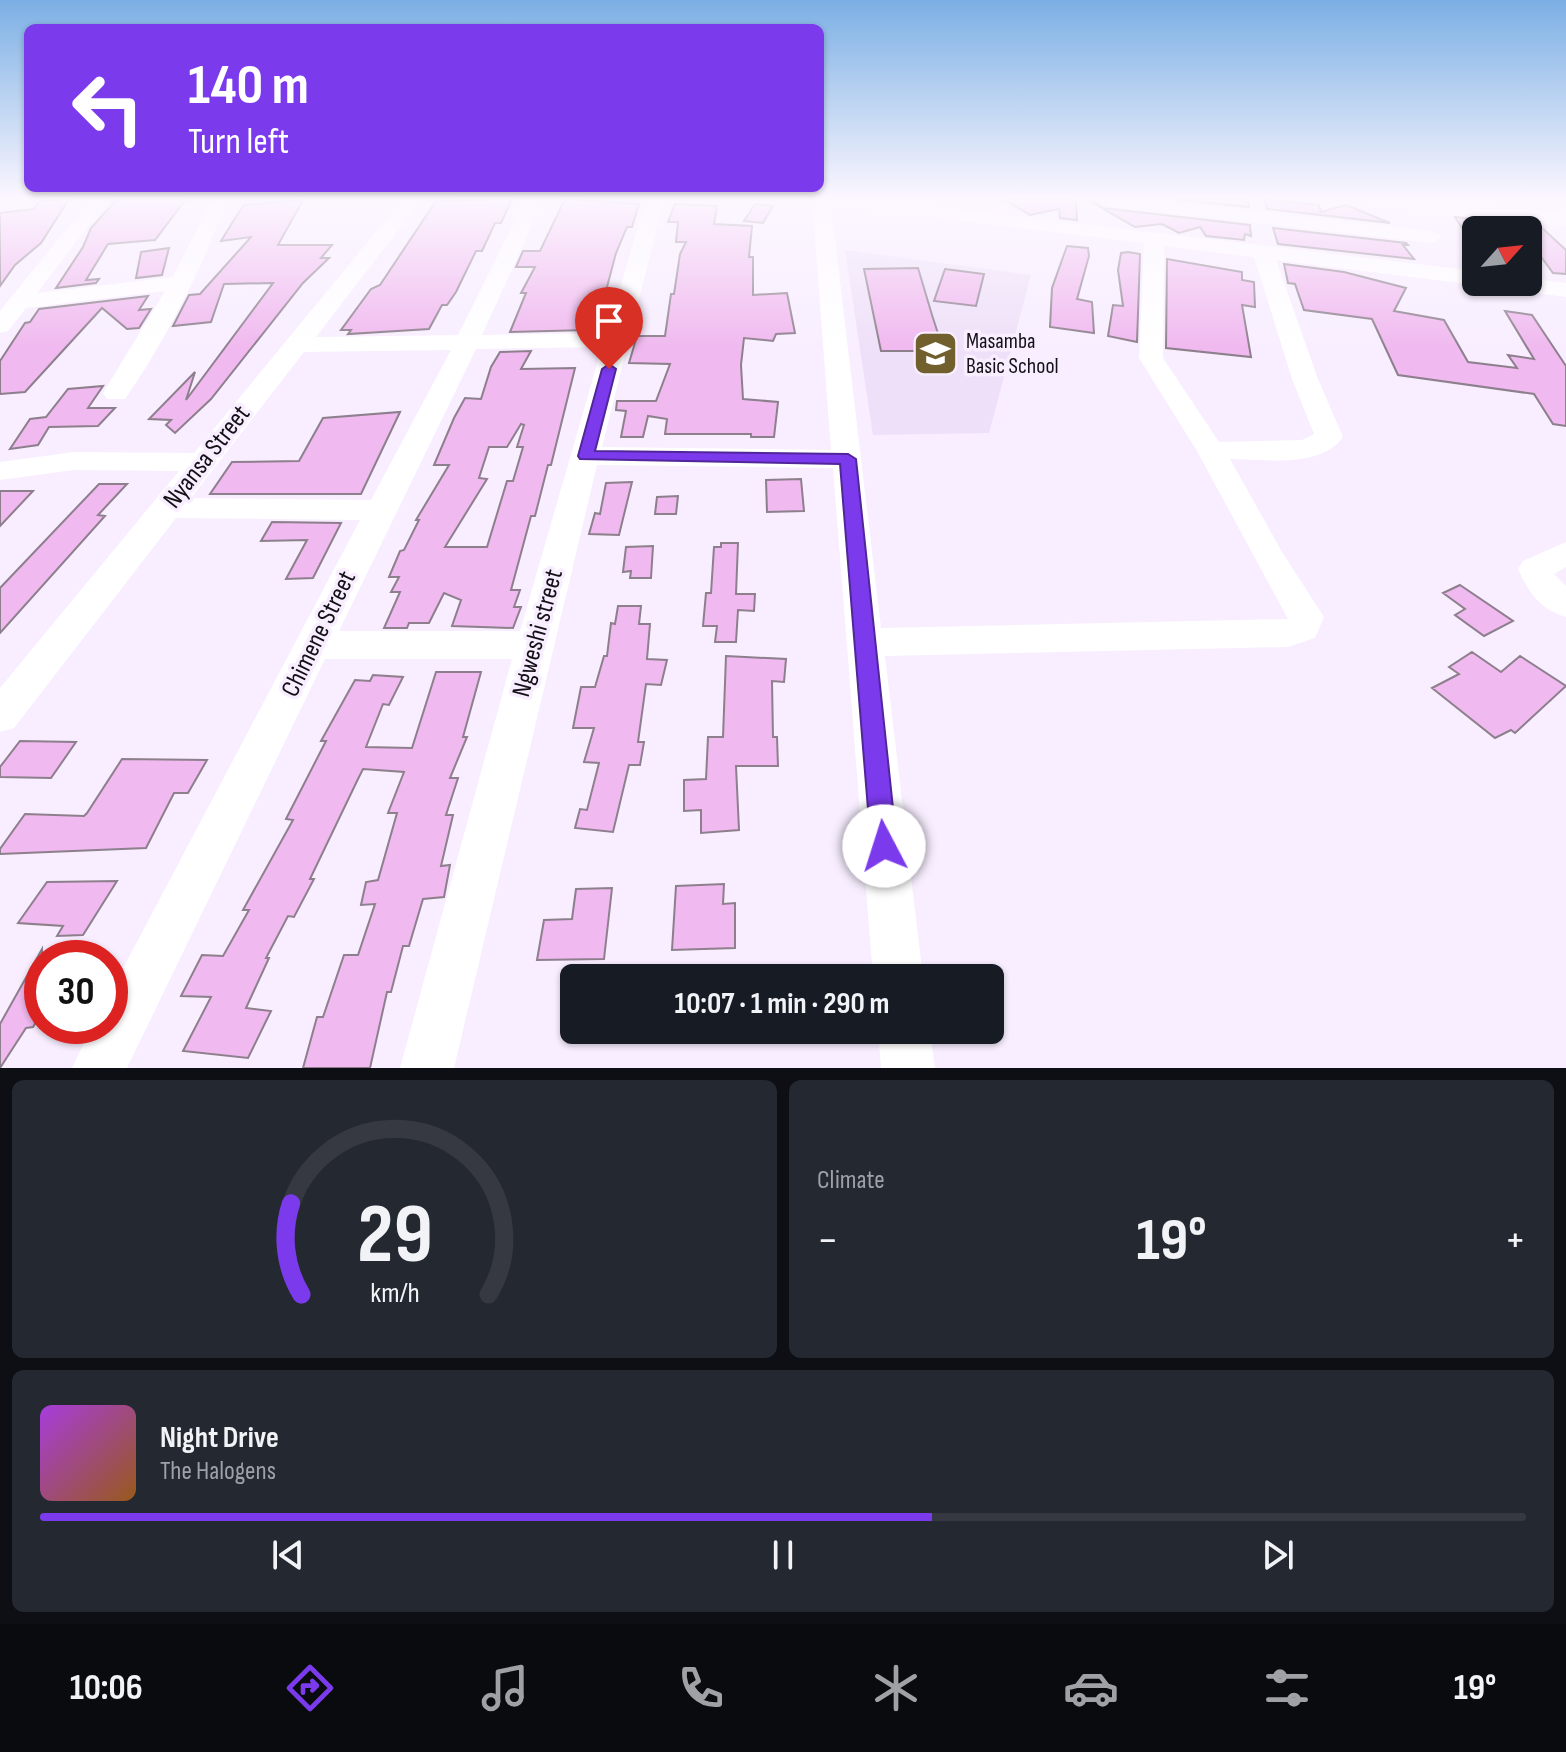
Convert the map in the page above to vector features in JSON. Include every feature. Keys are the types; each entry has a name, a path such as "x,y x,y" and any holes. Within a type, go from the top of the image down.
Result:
{"street":[{"path":"0,326 61,249"},
{"path":"116,393 146,349 196,249"},
{"name":"Nyansa Street","path":"0,716 372,249"},
{"name":"Chimene Street","path":"99,1068 511,249"},
{"name":"Ngweshi street","path":"427,1068 534,645 642,249"},
{"path":"826,249 897,964"},
{"path":"865,642 1288,633 1302,628 1306,617 1269,558 1211,451 1151,358 1154,249"},
{"path":"1233,249 1462,277"},
{"path":"1442,249 1462,272"},
{"path":"1211,451 1308,449 1329,437 1305,379 1263,253"},
{"path":"19,302 181,283"},
{"path":"1542,287 1566,290"},
{"path":"294,345 617,340"},
{"path":"586,456 848,459"},
{"path":"0,471 74,461 205,462"},
{"path":"168,508 381,510"},
{"path":"1566,553 1535,569 1544,588 1566,604"},
{"path":"314,645 534,645"},
{"path":"905,1044 908,1068"}],"shaded area":[{"name":"Masamba Basic School","path":"845,250 1031,275 989,433 873,435"}],"building":[{"path":"0,249 34,249 15,265 0,286"},
{"path":"82,249 105,249 86,280 99,279 96,283 56,288"},
{"path":"169,249 162,275 136,278 141,252"},
{"path":"240,249 329,249 321,258 329,258 303,283 211,399 175,433 166,425 171,420 149,419 195,372 186,400 273,283 224,284 211,322 173,326 189,295 200,294"},
{"path":"404,249 483,249 476,251 456,292 447,305 442,305 429,329 348,334 351,330 341,330 371,289 380,285"},
{"path":"618,249 602,306 599,306 588,330 510,332 526,293 521,293 535,267 516,267 523,251"},
{"path":"683,249 750,249 749,257 753,257 753,295 787,293 795,333 776,334 773,341 744,338 741,365 743,399 778,402 774,437 665,434 667,419 648,416 643,437 621,437 626,411 616,410 617,401 656,401 670,364 629,363 637,336 665,336"},
{"path":"1066,249 1088,249 1089,256 1077,299 1092,302 1094,333 1050,327 1052,288"},
{"path":"1322,249 1406,249 1414,259"},
{"path":"1542,249 1566,250 1566,274 1553,273 1542,258"},
{"path":"1121,253 1140,254 1137,342 1108,336 1113,305 1123,306 1118,270"},
{"path":"1167,259 1242,272 1242,280 1254,282 1255,307 1242,305 1251,357 1166,348"},
{"path":"1284,264 1344,272 1406,288 1394,311 1444,320 1468,362 1517,368 1508,355 1534,359 1505,311 1532,315 1566,366 1566,426 1553,424 1534,394 1398,375 1372,319 1304,310 1295,284 1288,283"},
{"path":"918,268 945,355 927,356 925,351 881,351 864,269"},
{"path":"945,269 984,274 976,306 934,301"},
{"path":"148,296 139,310 151,309 139,328 127,329 102,308 25,392 0,394 0,361 25,323 30,322 39,309"},
{"path":"531,351 521,369 575,368 551,465 548,465 535,516 531,516 511,590 520,590 514,607 521,607 513,628 452,626 461,600 444,593 429,623 409,623 407,628 384,628 400,592 391,592 399,577 389,577 419,520 416,520 449,465 434,465 465,398 481,399 491,367 500,352","holes":["521,424 524,425 517,447 523,447 513,481 507,481 487,547 445,547 487,479 479,478 489,447 507,447"]},
{"path":"103,386 88,408 115,408 98,426 49,427 38,445 10,449 30,419 46,417 68,389"},
{"path":"400,412 361,494 210,494 232,462 299,461 323,418"},
{"path":"801,479 804,511 767,512 766,480"},
{"path":"632,482 619,535 589,534 595,513 600,514 606,483"},
{"path":"99,484 127,484 98,515 105,516 0,633 0,588"},
{"path":"0,491 33,491 0,526"},
{"path":"678,496 676,514 655,514 657,497"},
{"path":"272,522 341,523 313,578 286,579 307,540 261,541"},
{"path":"721,543 738,543 736,594 755,594 754,611 738,610 736,642 715,642 717,626 703,626 706,593 711,593 714,547 721,547"},
{"path":"653,546 651,578 630,578 631,571 623,572 626,547"},
{"path":"1460,585 1513,621 1484,636 1455,615 1465,609 1443,593"},
{"path":"618,606 641,606 639,624 650,624 647,659 667,660 661,685 646,684 638,742 644,742 640,765 629,765 613,832 575,828 580,809 587,810 599,763 584,762 594,728 573,728 581,687 595,687 604,656 607,656 611,623 615,624"},
{"path":"1472,652 1501,672 1520,656 1566,686 1515,733 1511,730 1495,738 1432,688 1459,674 1449,667"},
{"path":"726,656 786,659 784,682 772,681 773,737 777,737 778,766 736,766 739,830 701,833 701,810 684,811 684,780 706,779 708,737 723,737"},
{"path":"436,672 481,672 463,737 467,737 450,778 458,778 446,815 453,815 441,866 450,865 444,897 423,899 409,946 403,946 391,992 387,992 370,1068 303,1068 317,1017 323,1017 344,955 358,955 375,904 361,905 366,882 378,880 397,813 388,813 404,772 363,769 310,879 314,879 294,917 288,916 266,958 269,958 246,1008 271,1011 248,1058 183,1051 211,997 181,996 202,955 223,956 249,910 243,910 293,820 286,819 326,741 321,741 355,680 370,681 373,675 403,677 389,705 383,704 366,747 412,748"},
{"path":"20,741 76,742 51,778 0,777 0,767"},
{"path":"122,759 207,760 188,793 174,793 146,848 0,854 0,849 25,814 84,816"},
{"path":"117,881 83,935 57,936 63,926 18,923 47,882"},
{"path":"724,884 723,904 735,903 735,948 672,950 676,886"},
{"path":"612,888 604,959 537,960 544,920 572,919 576,889"},
{"path":"24,981 24,1031 0,1068 0,1024"}],"place":[{"name":"Masamba Basic School","path":"935,354"}],"route":[{"path":"609,369 586,456 848,459 884,846"}]}
